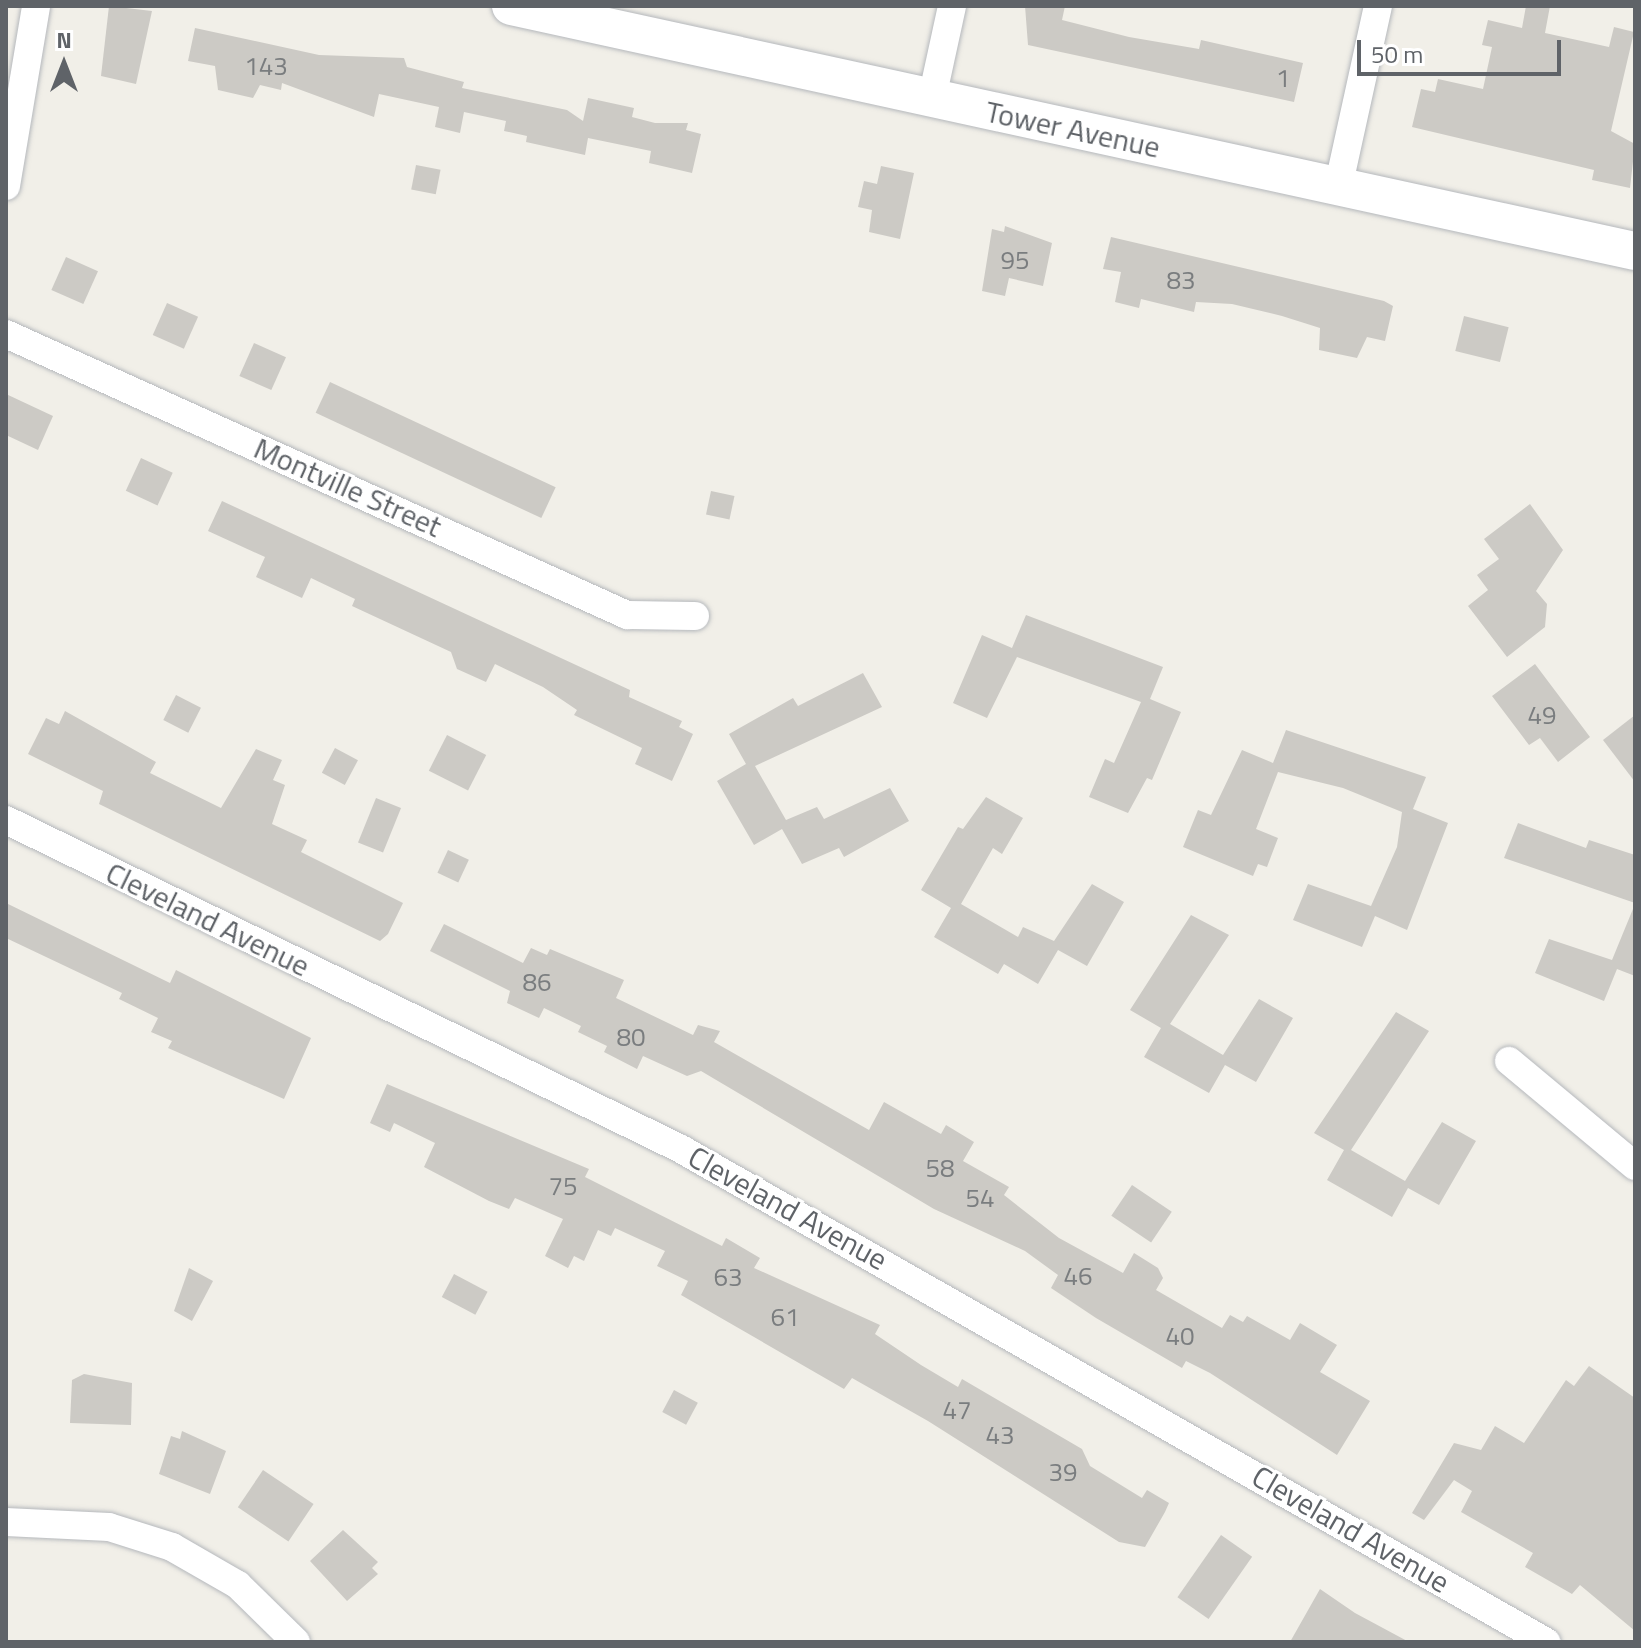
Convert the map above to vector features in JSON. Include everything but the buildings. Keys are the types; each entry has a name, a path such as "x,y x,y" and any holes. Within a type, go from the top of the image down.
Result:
{"main road":[{"name":"Tower Avenue","path":"511,6 613,17 932,98 1635,251"}],"street":[{"path":"6,186 36,6"},
{"path":"932,98 952,6"},
{"path":"1338,188 1378,6"},
{"name":"Montville Street","path":"6,334 627,615 695,616"},
{"name":"Cleveland Avenue","path":"6,820 681,1149 1546,1642"},
{"path":"1509,1061 1635,1166"},
{"path":"6,1522 109,1527 172,1547 238,1585 296,1642"}]}
